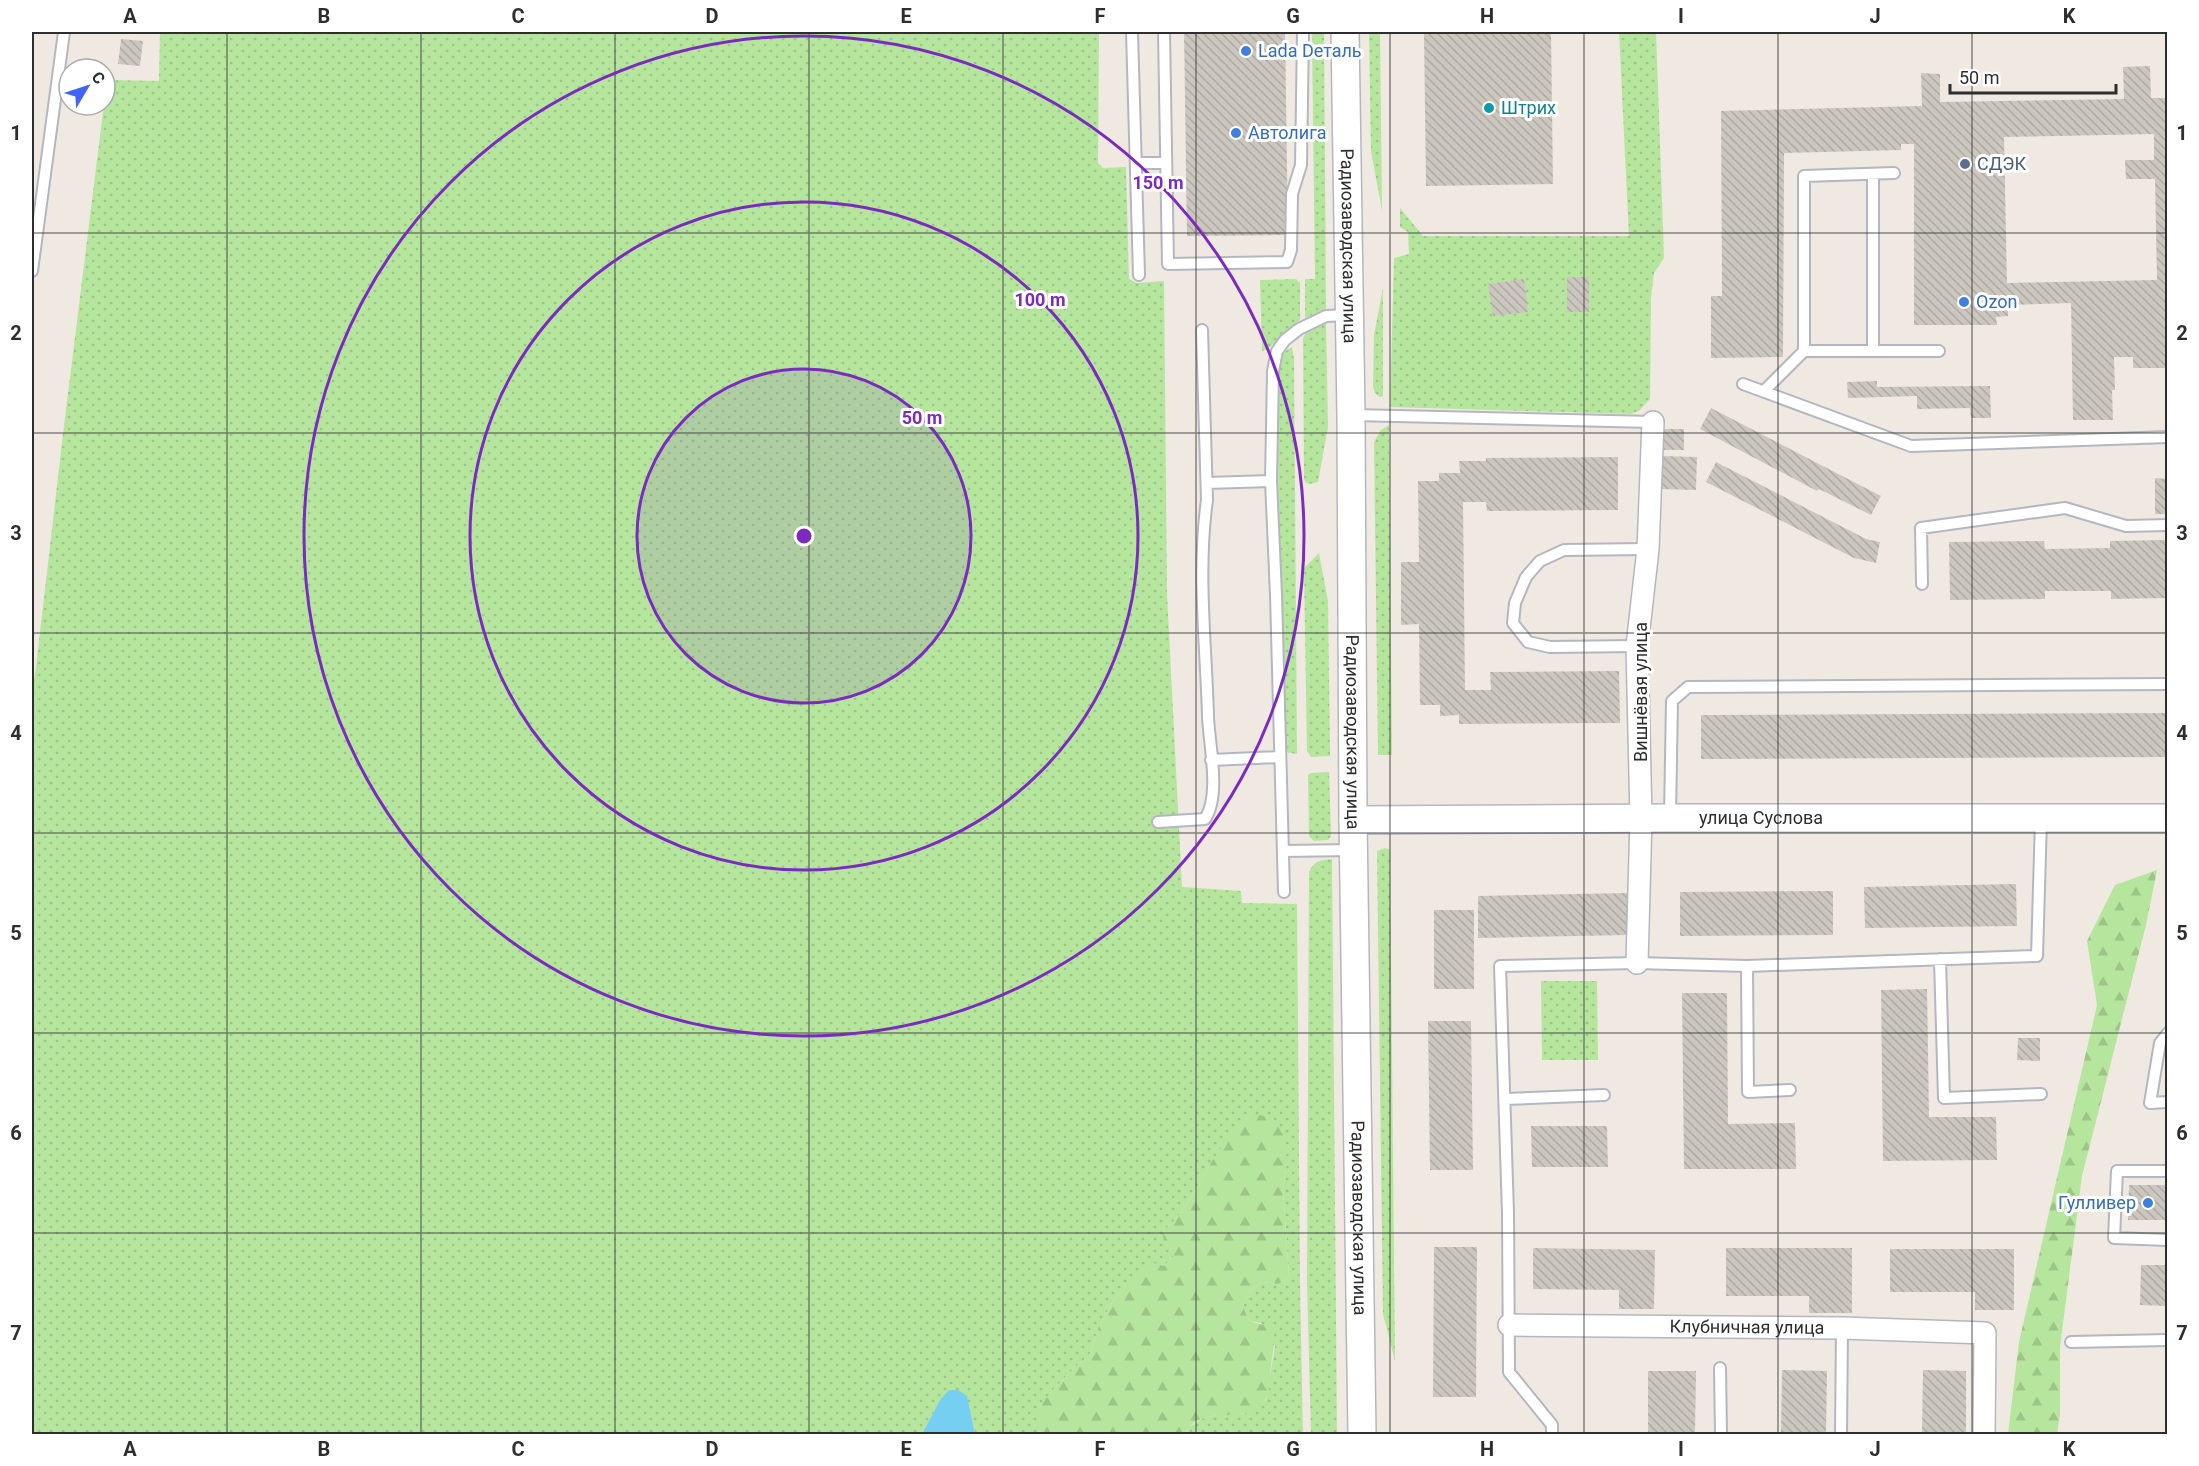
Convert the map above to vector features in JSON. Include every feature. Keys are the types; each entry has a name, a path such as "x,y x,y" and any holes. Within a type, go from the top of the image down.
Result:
{"street":[{"name":"Радиозаводская улица","path":"1345,32 1362,1434"},
{"name":"Вишнёвая улица","path":"1637,963 1641,818 1638,646 1648,549 1653,422"},
{"name":"улица Суслова","path":"1353,820 2168,818"},
{"name":"Клубничная улица","path":"1509,1325 1985,1333 1984,1434"}],"lane":[{"path":"32,271 64,32"},
{"path":"1132,32 1139,275"},
{"path":"1164,32 1168,264 1287,262 1291,250 1292,194 1300,165 1303,32"},
{"path":"1136,163 1166,163"},
{"path":"1804,351 1804,176 1894,173"},
{"path":"1873,351 1874,174"},
{"path":"1284,892 1271,481 1273,371 1277,351 1285,340 1299,329 1326,316 1349,315"},
{"path":"1158,822 1205,819 1210,811 1213,784 1203,576 1207,483 1202,330"},
{"path":"1764,391 1804,351 1939,351"},
{"path":"1743,384 1911,446 2168,437"},
{"path":"1351,415 1653,422"},
{"path":"1207,483 1271,481"},
{"path":"1922,584 1921,528 2065,508 2126,525 2168,525"},
{"path":"1638,646 1550,647 1528,642 1513,623 1515,603 1526,577 1540,561 1564,550 1648,549"},
{"path":"1670,818 1672,701 1688,687 2168,684"},
{"path":"1211,760 1280,758"},
{"path":"1552,1434 1552,1425 1509,1372 1505,1099 1500,966 1637,963 1747,966 2037,956 2041,819"},
{"path":"1283,851 1354,850"},
{"path":"1940,959 1944,1098 2042,1094"},
{"path":"1747,966 1748,1092 1790,1090"},
{"path":"2168,1033 2160,1043 2150,1102 2168,1102"},
{"path":"1505,1099 1604,1095"},
{"path":"2168,1171 2117,1171 2114,1238 2168,1240"},
{"path":"1841,1434 1842,1329"},
{"path":"2070,1342 2168,1340"},
{"path":"1720,1368 1720,1434"}],"green space":[{"path":"160,32 1099,32 1098,163 1103,168 1126,167 1129,279 1137,283 1164,281 1167,594 1182,887 1241,891 1242,903 1297,904 1303,1434 1185,1434 1189,1427 1203,1418 1223,1414 1244,1414 1266,1400 1275,1346 1261,1323 1249,1321 1243,1306 1249,1291 1262,1282 1278,1284 1289,1278 1283,1188 1287,1162 1248,1117 1213,1159 1188,1203 1162,1232 1174,1256 1164,1266 1150,1263 1114,1299 1099,1326 1089,1356 1050,1393 1038,1431 1048,1434 975,1434 967,1397 940,1400 922,1434 32,1434 32,693 102,117 117,117 117,80 159,81"},
{"path":"1312,32 1324,32 1326,309 1305,318 1305,279 1315,279"},
{"path":"1369,32 1380,32 1382,211 1371,151"},
{"path":"1619,32 1656,32 1664,258 1654,273 1651,297 1650,399 1639,411 1631,414 1390,407 1394,258 1409,254 1408,232 1400,227 1400,208 1423,236 1629,236"},
{"path":"1296,279 1300,283 1300,320 1262,351 1260,280"},
{"path":"1383,288 1383,396 1380,397 1375,393 1373,387 1374,335"},
{"path":"1326,323 1328,427 1318,482 1309,484 1304,478 1303,338 1306,333"},
{"path":"1292,347 1294,359 1297,754 1285,752 1276,480 1279,366 1284,353"},
{"path":"1389,425 1392,755 1378,755 1374,442 1381,430"},
{"path":"1319,553 1328,601 1330,756 1311,757 1307,751 1304,568"},
{"path":"1329,772 1331,836 1328,840 1314,841 1309,836 1308,775"},
{"path":"1385,848 1390,850 1395,1361 1383,1314 1377,851"},
{"path":"1332,859 1337,1434 1311,1434 1307,1283 1309,872 1318,862"},
{"path":"2157,870 2146,925 2082,1176 2060,1347 2060,1414 2057,1434 2008,1434 2019,1342 2097,1005 2087,941 2115,885"},
{"path":"1541,981 1597,981 1598,1060 1542,1060"},
{"path":"1260,1115 1275,1120 1285,1137 1287,1162 1283,1188 1289,1278 1278,1284 1262,1282 1249,1291 1243,1306 1249,1321 1274,1328 1270,1382 1266,1398 1259,1407 1250,1412 1203,1418 1193,1424 1185,1434 1048,1434 1038,1431 1037,1411 1050,1393 1089,1356 1099,1326 1114,1299 1150,1262 1164,1266 1174,1256 1166,1248 1162,1232 1188,1203 1213,1159 1225,1143 1248,1117"}],"water":[{"path":"949,1390 958,1390 967,1396 975,1434 922,1434 940,1400"}],"building":[{"name":"Автолига","path":"1184,32 1285,32 1288,235 1187,236"},
{"name":"Штрих","path":"1424,32 1551,32 1553,184 1426,186"},
{"path":"121,39 143,41 140,66 118,64"},
{"path":"2150,66 2151,98 2168,98 2168,368 2133,368 2133,357 2114,357 2113,420 2073,420 2071,303 2008,305 2008,316 1996,317 1997,325 1914,325 1914,144 1901,144 1901,150 1784,153 1783,357 1711,358 1711,296 1722,296 1721,111 1922,106 1921,73 1940,74 1940,102 2124,99 2123,67","holes":["2154,134 2154,160 2125,160 2126,179 2155,179 2157,280 2007,283 2004,137"]},
{"path":"1567,277 1589,277 1589,312 1567,312"},
{"path":"1524,279 1528,312 1493,316 1488,284"},
{"path":"1877,381 1877,387 1990,386 1991,418 1971,418 1970,408 1917,409 1917,396 1848,398 1847,382"},
{"path":"1711,408 1881,496 1871,515 1819,489 1817,491 1700,429"},
{"path":"1664,429 1684,429 1684,450 1664,450"},
{"path":"1662,456 1697,457 1696,490 1661,489"},
{"path":"1618,457 1618,510 1487,511 1486,502 1463,502 1465,690 1491,690 1490,672 1619,671 1620,723 1459,724 1459,715 1440,716 1440,705 1420,705 1419,624 1401,625 1401,562 1419,562 1418,481 1439,481 1439,473 1460,473 1459,461 1486,461 1486,458"},
{"path":"1716,462 1866,539 1880,542 1876,563 1854,558 1706,482"},
{"path":"2155,478 2168,479 2168,514 2155,514"},
{"path":"2168,540 2168,598 2111,599 2111,591 2045,591 2045,599 1950,600 1949,542 2044,541 2045,549 2110,548 2110,541"},
{"path":"2168,713 2168,757 1701,759 1701,715"},
{"path":"2016,884 2017,926 1865,928 1864,887"},
{"path":"1833,891 1833,935 1680,936 1680,892"},
{"path":"1627,893 1628,935 1478,938 1478,896"},
{"path":"1434,910 1474,910 1474,989 1434,989"},
{"path":"1927,989 1929,1117 1996,1117 1997,1160 1883,1161 1881,990"},
{"path":"1682,993 1727,993 1728,1124 1795,1123 1796,1169 1684,1169"},
{"path":"1428,1021 1471,1021 1473,1170 1430,1170"},
{"path":"2018,1038 2040,1038 2040,1061 2017,1060"},
{"path":"1531,1126 1607,1126 1608,1167 1532,1167"},
{"name":"Гулливер","path":"2129,1185 2168,1185 2168,1220 2128,1220"},
{"path":"1434,1247 1477,1247 1476,1397 1433,1397"},
{"path":"1533,1248 1655,1250 1654,1309 1619,1309 1619,1290 1533,1289"},
{"path":"1726,1248 1852,1248 1852,1313 1809,1313 1809,1296 1726,1296"},
{"path":"1890,1249 2014,1249 2014,1310 1975,1310 1975,1292 1890,1292"},
{"path":"2141,1265 2168,1265 2168,1306 2140,1305"},
{"path":"1782,1370 1827,1371 1826,1434 1781,1434"},
{"path":"1923,1370 1966,1371 1966,1434 1922,1434"},
{"path":"1648,1371 1696,1371 1695,1434 1648,1434"}],"place":[{"name":"Lada Dеталь","path":"1246,51"},
{"name":"Штрих","path":"1489,108"},
{"name":"Автолига","path":"1236,133"},
{"name":"СДЭК","path":"1965,164"},
{"name":"Ozon","path":"1964,302"},
{"name":"Гулливер","path":"2148,1203"}]}
